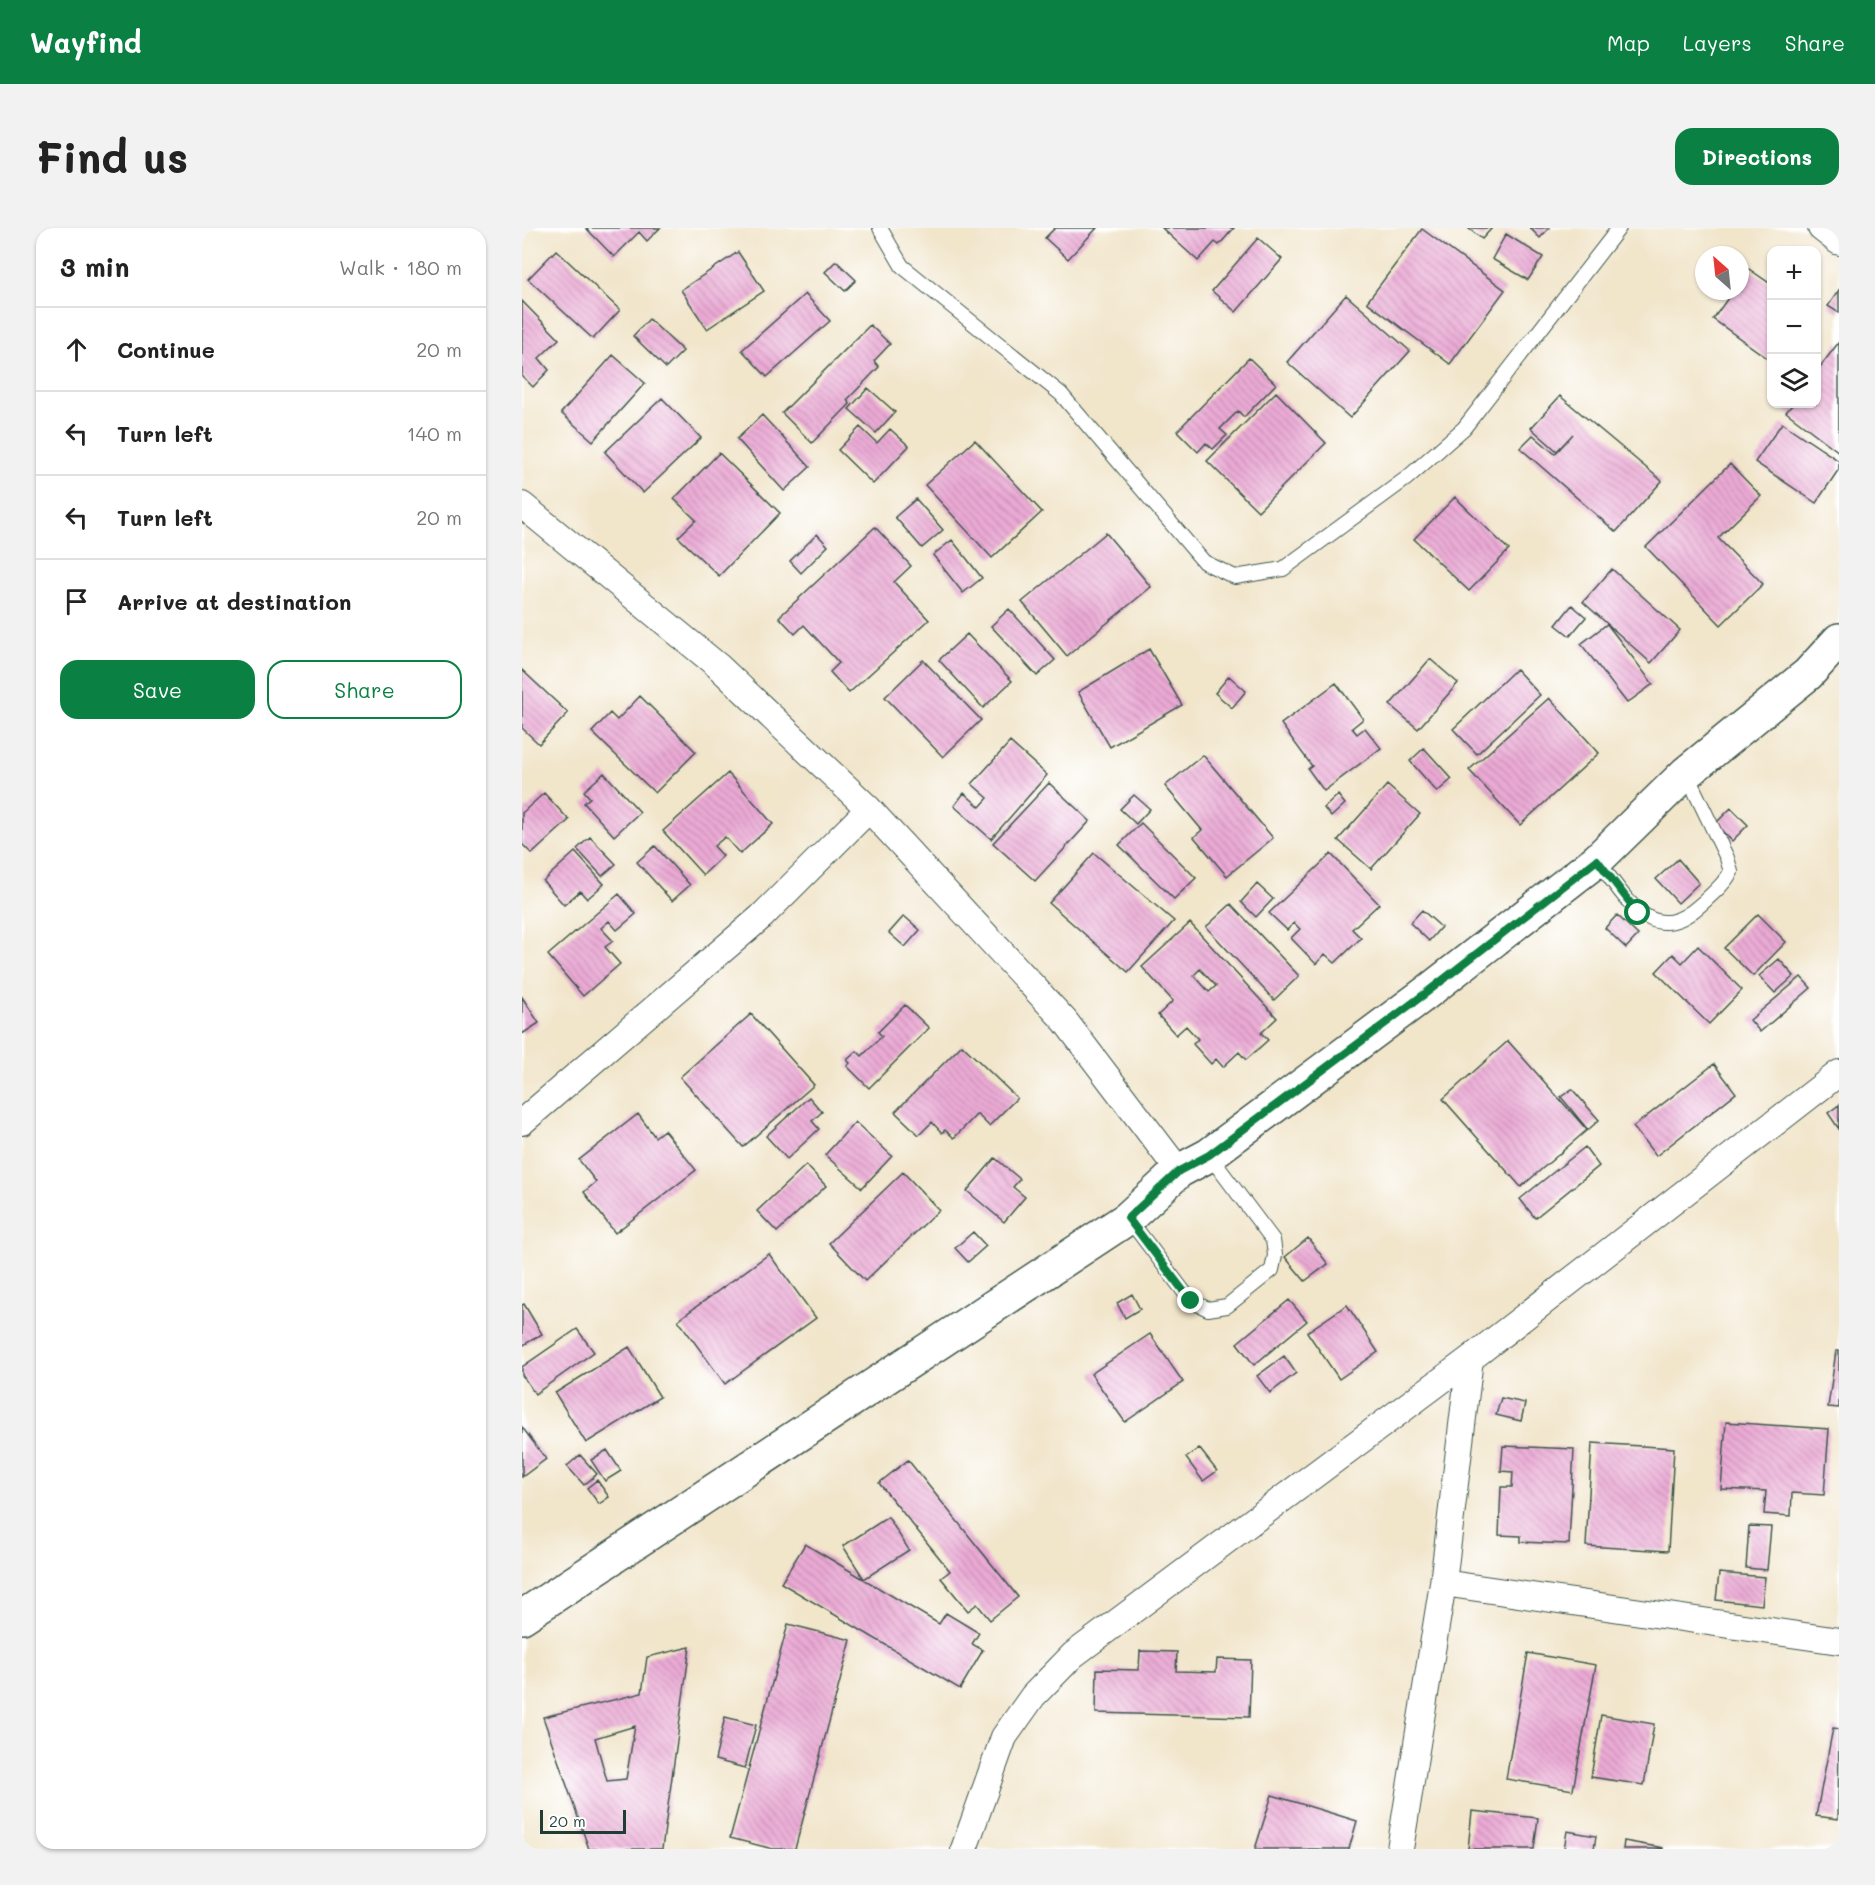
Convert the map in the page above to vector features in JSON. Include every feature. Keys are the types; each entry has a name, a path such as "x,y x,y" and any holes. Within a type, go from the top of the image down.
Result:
{"street":[{"path":"1821,228 1839,242"},
{"path":"522,505 718,666 869,809 1052,1006 1179,1171"},
{"path":"522,1617 1128,1218 1179,1171 1209,1155 1426,993 1597,860 1686,773 1808,674 1839,640"},
{"path":"522,1122 761,918 869,809"},
{"path":"964,1849 1004,1737 1033,1696 1073,1655 1470,1359 1839,1073"},
{"path":"1400,1849 1443,1583 1470,1359"},
{"path":"1443,1583 1839,1641"}],"lane":[{"path":"880,228 902,266 1061,394 1204,562 1235,577 1283,569 1407,478 1464,428 1619,228"},
{"path":"1597,860 1638,913 1660,924 1684,919 1725,882 1731,872 1727,858 1686,773"},
{"path":"1128,1218 1191,1301 1208,1309 1227,1306 1272,1270 1275,1255 1273,1240 1209,1155"}],"building":[{"path":"586,228 660,228 647,241 639,232 614,257"},
{"path":"1055,228 1097,228 1068,259 1045,238"},
{"path":"1162,228 1234,228 1219,245 1215,242 1198,261"},
{"path":"1468,228 1492,228 1482,239"},
{"path":"1530,228 1549,228 1540,238"},
{"path":"1422,229 1505,290 1450,364 1367,302"},
{"path":"1506,234 1543,257 1528,280 1492,259"},
{"path":"1258,238 1282,259 1236,312 1212,291"},
{"path":"556,250 620,310 593,339 528,279"},
{"path":"738,252 764,291 707,329 681,290"},
{"path":"836,261 856,280 845,291 825,272"},
{"path":"1749,269 1767,282 1767,358 1713,319 1727,300 1749,300"},
{"path":"1839,290 1839,313 1828,306"},
{"path":"805,294 830,321 767,377 742,350"},
{"path":"1346,295 1410,351 1350,418 1287,362"},
{"path":"522,301 559,339 539,358 549,370 533,387 522,376"},
{"path":"649,319 683,351 666,368 633,336"},
{"path":"870,325 890,344 874,361 879,367 847,400 850,404 812,443 782,413"},
{"path":"1839,342 1839,452 1786,412 1790,408 1821,408 1821,365"},
{"path":"613,355 645,383 593,441 561,413"},
{"path":"1249,358 1276,384 1244,417 1238,411 1220,429 1227,435 1213,449 1206,443 1198,452 1177,431"},
{"path":"868,388 895,412 876,433 849,409"},
{"path":"1276,392 1326,443 1258,511 1207,461"},
{"path":"1560,396 1662,481 1616,532 1520,448 1533,435 1555,454 1573,434 1557,451 1531,428"},
{"path":"662,398 701,438 643,493 605,452"},
{"path":"762,415 810,467 784,491 737,439"},
{"path":"1782,423 1839,461 1839,469 1816,503 1755,462"},
{"path":"860,427 877,443 890,429 909,446 873,484 838,450"},
{"path":"975,440 1042,512 992,558 925,485"},
{"path":"719,453 780,513 719,576 678,537 696,520 674,499"},
{"path":"1730,464 1761,496 1718,538 1763,584 1721,625 1646,547"},
{"path":"1455,497 1509,550 1469,591 1414,539"},
{"path":"916,499 943,530 922,548 895,517"},
{"path":"875,527 911,566 894,582 929,620 849,693 830,672 839,663 804,625 795,634 779,617"},
{"path":"1106,533 1151,587 1067,656 1022,602"},
{"path":"817,534 828,546 801,573 790,561"},
{"path":"952,540 982,578 963,593 933,555"},
{"path":"1612,569 1680,630 1651,663 1583,602"},
{"path":"1572,605 1586,617 1570,636 1556,625"},
{"path":"1009,609 1055,660 1037,676 991,626"},
{"path":"1607,624 1653,684 1627,703 1581,644"},
{"path":"967,634 1012,681 983,708 939,660"},
{"path":"1149,649 1182,705 1110,747 1078,692"},
{"path":"1430,659 1458,683 1418,729 1390,705"},
{"path":"923,660 981,720 943,757 885,697"},
{"path":"1516,669 1540,695 1477,754 1453,729"},
{"path":"522,670 568,713 539,744 522,728"},
{"path":"1229,676 1246,691 1232,708 1215,693"},
{"path":"1336,683 1363,719 1352,728 1357,734 1365,728 1381,748 1324,791 1308,769 1312,766 1281,724"},
{"path":"640,696 696,752 655,793 592,732 610,713 617,720"},
{"path":"1549,698 1599,753 1520,825 1469,770"},
{"path":"1010,742 1047,775 991,839 954,806 964,793 980,807 988,798 972,784"},
{"path":"1424,748 1452,779 1437,792 1410,761"},
{"path":"1203,755 1273,838 1227,876 1194,837 1202,830 1165,786"},
{"path":"604,773 640,812 614,836 584,803 590,798 584,791"},
{"path":"728,773 773,824 740,854 725,837 714,846 723,856 703,875 663,831"},
{"path":"1049,783 1090,821 1035,881 993,843"},
{"path":"1387,785 1420,814 1371,869 1338,840"},
{"path":"544,793 569,820 532,854 522,844 522,813"},
{"path":"1134,795 1150,809 1136,824 1120,809"},
{"path":"1338,795 1345,804 1331,817 1324,808"},
{"path":"1731,808 1748,825 1732,841 1715,824"},
{"path":"1141,823 1196,878 1174,899 1119,845"},
{"path":"590,837 616,864 602,876 577,849"},
{"path":"655,846 690,885 672,901 637,862"},
{"path":"575,852 604,884 587,899 580,891 564,905 543,881"},
{"path":"1094,853 1174,921 1128,972 1049,903"},
{"path":"1331,854 1379,904 1352,929 1361,938 1335,963 1325,954 1316,964 1291,938 1300,929 1294,923 1287,930 1269,913"},
{"path":"1678,859 1699,883 1678,903 1656,879"},
{"path":"1257,884 1273,899 1256,917 1241,902"},
{"path":"619,894 636,914 617,930 609,921 601,928 613,941 605,947 620,964 583,996 548,955"},
{"path":"1231,904 1299,976 1274,1000 1206,927"},
{"path":"1422,910 1441,927 1429,941 1410,923"},
{"path":"1758,914 1786,942 1753,976 1724,948"},
{"path":"1617,915 1638,935 1626,948 1605,928"},
{"path":"904,916 920,930 905,947 889,933"},
{"path":"1190,923 1277,1018 1261,1033 1268,1040 1246,1060 1239,1052 1223,1067 1216,1059 1211,1064 1193,1044 1198,1039 1186,1026 1176,1035 1158,1015 1173,1001 1142,967","holes":["1200,969 1216,986 1209,992 1194,975"]},
{"path":"1698,946 1742,990 1709,1024 1656,972 1673,954 1682,963"},
{"path":"1779,959 1794,976 1775,993 1759,976"},
{"path":"1801,977 1811,988 1760,1032 1750,1020"},
{"path":"522,997 539,1023 522,1034"},
{"path":"905,1005 929,1028 869,1088 847,1066 850,1063 847,1060 857,1051 862,1056 882,1036 878,1032"},
{"path":"751,1014 814,1085 743,1147 680,1077"},
{"path":"1508,1041 1587,1130 1521,1187 1443,1099"},
{"path":"962,1045 1017,1098 989,1126 977,1114 954,1138 945,1130 942,1133 932,1122 919,1135 895,1112"},
{"path":"1714,1064 1736,1093 1656,1156 1633,1127"},
{"path":"1572,1089 1599,1120 1588,1130 1561,1097"},
{"path":"809,1097 822,1112 812,1121 819,1129 787,1159 766,1136"},
{"path":"1839,1105 1839,1129 1828,1113"},
{"path":"638,1114 655,1137 664,1130 696,1170 615,1233 584,1192 596,1182 579,1160"},
{"path":"855,1122 892,1156 862,1188 825,1155"},
{"path":"1585,1147 1599,1166 1535,1218 1520,1199"},
{"path":"995,1158 1020,1179 1013,1187 1025,1197 1004,1222 967,1191"},
{"path":"806,1165 826,1186 777,1232 757,1211"},
{"path":"903,1172 939,1210 865,1281 829,1243"},
{"path":"973,1232 986,1246 968,1262 955,1248"},
{"path":"1308,1238 1328,1264 1305,1281 1285,1257"},
{"path":"769,1254 816,1318 725,1384 678,1320"},
{"path":"1132,1294 1140,1309 1125,1318 1117,1303"},
{"path":"1289,1300 1307,1321 1254,1365 1237,1343"},
{"path":"524,1304 542,1334 522,1346 522,1305"},
{"path":"1347,1305 1378,1352 1339,1379 1307,1332"},
{"path":"577,1329 594,1352 535,1394 522,1375 522,1367"},
{"path":"1150,1334 1183,1382 1125,1422 1091,1374"},
{"path":"629,1347 660,1397 586,1443 555,1393"},
{"path":"1836,1351 1839,1351 1839,1408 1828,1407"},
{"path":"1284,1356 1296,1373 1270,1393 1257,1376"},
{"path":"1501,1398 1525,1403 1521,1421 1496,1415"},
{"path":"1726,1422 1829,1429 1824,1495 1792,1493 1791,1516 1764,1514 1766,1491 1721,1489"},
{"path":"522,1427 546,1459 522,1477"},
{"path":"1592,1443 1674,1448 1668,1551 1586,1546"},
{"path":"1503,1446 1574,1449 1569,1544 1521,1542 1521,1536 1499,1535 1501,1487 1512,1487 1513,1472 1501,1471"},
{"path":"1199,1448 1217,1471 1203,1481 1186,1458"},
{"path":"607,1450 621,1471 605,1481 591,1460"},
{"path":"580,1455 597,1474 584,1485 567,1466"},
{"path":"908,1460 1018,1597 990,1620 977,1604 968,1611 941,1578 950,1571 879,1483"},
{"path":"597,1480 609,1497 599,1504 587,1488"},
{"path":"888,1517 909,1550 864,1579 843,1546"},
{"path":"1749,1526 1771,1527 1767,1570 1746,1568"},
{"path":"805,1544 939,1624 946,1613 979,1633 972,1644 983,1650 960,1689 781,1583"},
{"path":"1719,1573 1765,1577 1762,1605 1716,1600"},
{"path":"788,1624 851,1640 795,1849 773,1849 730,1838"},
{"path":"690,1647 662,1849 589,1849 543,1717 642,1693 647,1657","holes":["635,1726 626,1779 607,1781 595,1738"]},
{"path":"1140,1651 1177,1652 1176,1671 1216,1672 1217,1659 1251,1660 1249,1717 1096,1713 1097,1669 1139,1670"},
{"path":"1528,1653 1596,1665 1573,1790 1506,1779"},
{"path":"1601,1715 1654,1724 1644,1785 1591,1777"},
{"path":"725,1717 756,1725 745,1768 715,1760"},
{"path":"1833,1728 1839,1729 1838,1819 1816,1816"},
{"path":"1272,1795 1357,1821 1349,1849 1255,1849"},
{"path":"1472,1811 1538,1818 1534,1849 1468,1849"},
{"path":"1567,1831 1596,1836 1594,1849 1564,1849"},
{"path":"1624,1841 1663,1848 1663,1849 1623,1849"}],"route":[{"path":"1191,1301 1128,1218 1179,1171 1209,1155 1426,993 1597,860 1638,913"}]}
